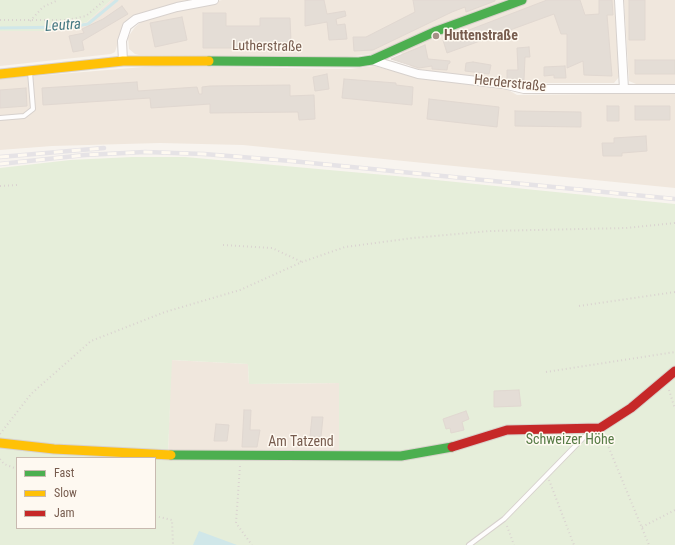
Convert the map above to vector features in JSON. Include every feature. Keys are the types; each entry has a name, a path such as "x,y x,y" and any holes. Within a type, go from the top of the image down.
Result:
{"street":[{"path":"123,61 122,41 127,26 136,19 177,7 214,0"},
{"name":"Lutherstraße","path":"0,74 123,61 196,60 349,63 372,60 434,32 522,0"},
{"path":"619,0 624,89"},
{"name":"Herderstraße","path":"372,60 418,74 503,84 524,89 675,89"},
{"path":"600,428 631,408 675,371"},
{"name":"Am Tatzend","path":"0,443 54,449 168,454 241,456 401,456 441,450 506,430 600,428"}],"lane":[{"path":"0,118 24,116 33,109 30,72"},
{"path":"469,545 504,518 585,436 600,428"}],"path":[{"path":"30,21 43,7 58,0"},
{"path":"0,20 67,20 86,16 105,0"},
{"path":"0,186 17,184"},
{"path":"0,434 31,394 91,341 165,312 240,290 302,262 345,247 413,238 490,231 626,228 675,223"},
{"path":"223,245 272,248 302,262"},
{"path":"579,306 675,292"},
{"path":"546,372 675,352"},
{"path":"666,379 675,409"},
{"path":"600,428 649,545"},
{"path":"241,456 236,523 252,545"},
{"path":"0,459 4,464 16,469"},
{"path":"547,476 574,545"},
{"path":"642,526 675,510"},
{"path":"156,516 172,520 173,545"},
{"path":"504,518 514,545"}],"shaded area":[{"path":"111,0 189,0 142,14 120,36 115,52 111,54 0,66 0,31 56,31 87,22"},
{"path":"222,0 615,0 619,77 614,83 532,83 418,71 406,63 397,44 372,54 347,57 139,55 135,54 129,49 128,37 135,27 141,22 149,18"},
{"path":"624,0 675,0 675,84 636,84 629,81"},
{"path":"155,66 350,69 374,66 418,77 503,87 517,95 675,93 675,188 243,145 160,143 52,146 0,150 0,79"},
{"path":"171,360 248,364 249,384 339,383 340,456 168,455"}],"green space":[{"path":"0,0 111,0 87,22 56,31 0,31"},
{"name":"Schweizer Höhe","path":"132,157 185,157 396,176 675,204 675,545 0,545 0,446 54,452 148,457 16,457 16,529 156,529 156,457 402,459 441,453 440,445 401,453 339,452 339,383 249,384 248,364 172,360 168,452 57,446 0,440 0,168 70,160"}],"water":[{"path":"199,531 237,545 193,545"}],"building":[{"path":"305,0 324,0 327,14 345,11 346,16 336,19 337,25 345,24 347,39 329,40 327,22 305,26"},
{"path":"413,0 495,1 466,12 465,7 452,12 373,50 354,51 353,37 366,37 415,12"},
{"path":"547,0 580,0 585,15 599,14 599,0 612,0 613,15 607,15 612,76 584,75 583,61 567,68 567,34 561,34 554,14 447,53 443,40"},
{"path":"629,0 645,0 645,40 629,40"},
{"path":"122,6 128,14 82,41 84,50 73,52 69,36 84,33 82,29 103,19"},
{"path":"203,13 226,13 226,26 260,26 260,18 290,18 291,42 286,42 286,48 203,48"},
{"path":"182,17 187,40 155,47 150,23"},
{"path":"425,45 428,59 450,61 447,70 432,69 432,66 419,68 391,59"},
{"path":"529,47 530,57 525,57 524,80 507,79 507,70 518,70 517,48"},
{"path":"635,60 675,60 675,74 635,74"},
{"path":"473,62 491,65 489,74 465,71 466,63"},
{"path":"565,66 566,78 554,78 554,75 544,76 544,67"},
{"path":"327,74 329,89 315,91 313,77"},
{"path":"344,79 396,83 396,85 413,87 412,105 342,98"},
{"path":"137,82 138,91 197,87 199,94 202,94 202,87 210,86 290,85 290,96 314,95 315,119 299,120 298,112 210,113 210,104 151,108 150,98 43,105 42,88"},
{"path":"26,88 27,106 0,108 0,90"},
{"path":"429,99 499,107 497,127 427,119"},
{"path":"607,106 619,106 619,121 607,121"},
{"path":"635,106 670,106 670,120 635,120"},
{"path":"515,111 581,112 581,127 515,126"},
{"path":"646,136 647,151 622,153 622,156 603,156 602,143 614,143 614,138"},
{"path":"519,390 521,406 494,407 494,391"},
{"path":"244,410 251,410 250,430 260,430 257,447 242,447"},
{"path":"466,411 469,419 462,422 464,430 451,433 450,428 446,429 443,419"},
{"path":"312,417 323,417 321,437 310,436"},
{"path":"216,424 229,425 227,441 214,441"}],"waterway":[{"name":"Leutra","path":"0,28 70,27 88,24 117,0"}],"railway":[{"path":"0,157 104,148"},
{"path":"0,164 85,155 145,152 204,154 291,161 675,199"}],"traffic: fast":[{"path":"209,61 359,62 372,60 434,32 522,0"},
{"path":"171,455 401,456 452,447"}],"traffic: slow":[{"path":"0,74 123,61 209,61"},
{"path":"0,443 54,449 171,455"}],"traffic: jam":[{"path":"452,447 507,430 600,428 631,408 675,371"}],"place":[{"name":"Huttenstraße","path":"436,36"}]}
